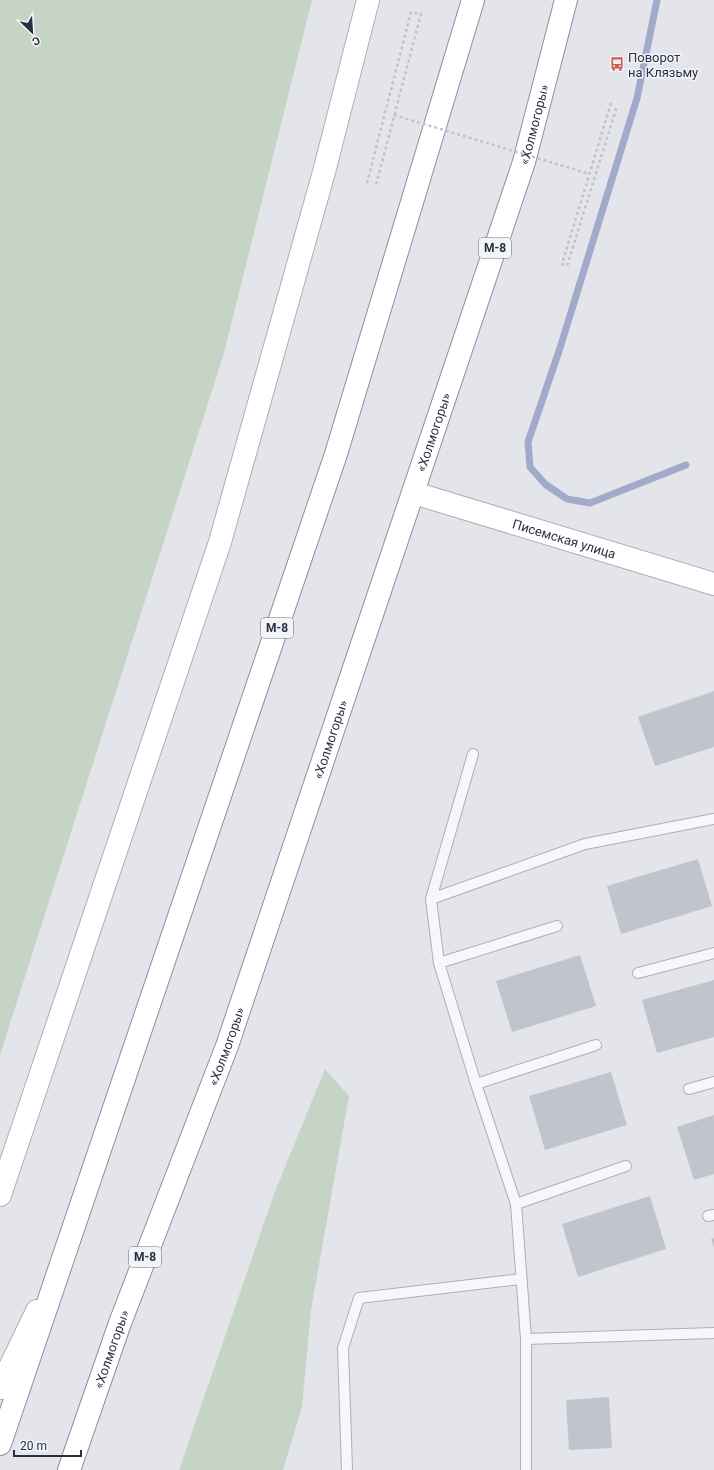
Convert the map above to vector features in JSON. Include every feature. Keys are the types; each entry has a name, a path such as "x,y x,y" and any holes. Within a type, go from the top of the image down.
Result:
{"main road":[{"path":"0,1195 220,542 324,172 368,0"},
{"name":"М-8","path":"0,1444 336,454 473,0"},
{"name":"«Холмогоры»","path":"69,1470 120,1324 227,1046 414,493 524,162 566,0"},
{"name":"Писемская улица","path":"414,493 714,584"},
{"path":"0,1388 66,1251"}],"lane":[{"path":"473,754 431,899 440,963 476,1084 516,1204 526,1339 526,1470"},
{"path":"431,899 585,844 714,819"},
{"path":"440,963 557,926"},
{"path":"638,973 714,953"},
{"path":"476,1084 596,1045"},
{"path":"689,1089 714,1082"},
{"path":"516,1204 626,1166"},
{"path":"347,1470 343,1348 359,1298 521,1279"},
{"path":"526,1339 714,1333"}],"path":[{"path":"367,183 410,12 421,14 376,185"},
{"path":"611,103 562,264 567,266 618,106"},
{"path":"394,116 590,174"}],"green space":[{"path":"0,0 312,0 224,353 0,1055"},
{"path":"325,1069 349,1096 311,1310 302,1407 283,1470 179,1470 274,1194"}],"building":[{"path":"714,691 714,747 655,766 638,717"},
{"path":"698,859 712,906 621,934 607,886"},
{"path":"580,955 596,1006 512,1032 496,981"},
{"path":"714,980 714,1037 657,1053 642,1000"},
{"path":"611,1072 627,1125 545,1150 529,1096"},
{"path":"714,1115 714,1174 694,1180 677,1127"},
{"path":"650,1196 666,1249 578,1277 562,1224"},
{"path":"714,1238 714,1248 711,1239"},
{"path":"609,1397 612,1448 569,1450 566,1400"}],"waterway":[{"path":"657,0 637,98 560,348 528,442 530,467 545,484 567,499 590,503 686,465"}],"place":[{"name":"Поворот на Клязьму","path":"617,64"}]}
